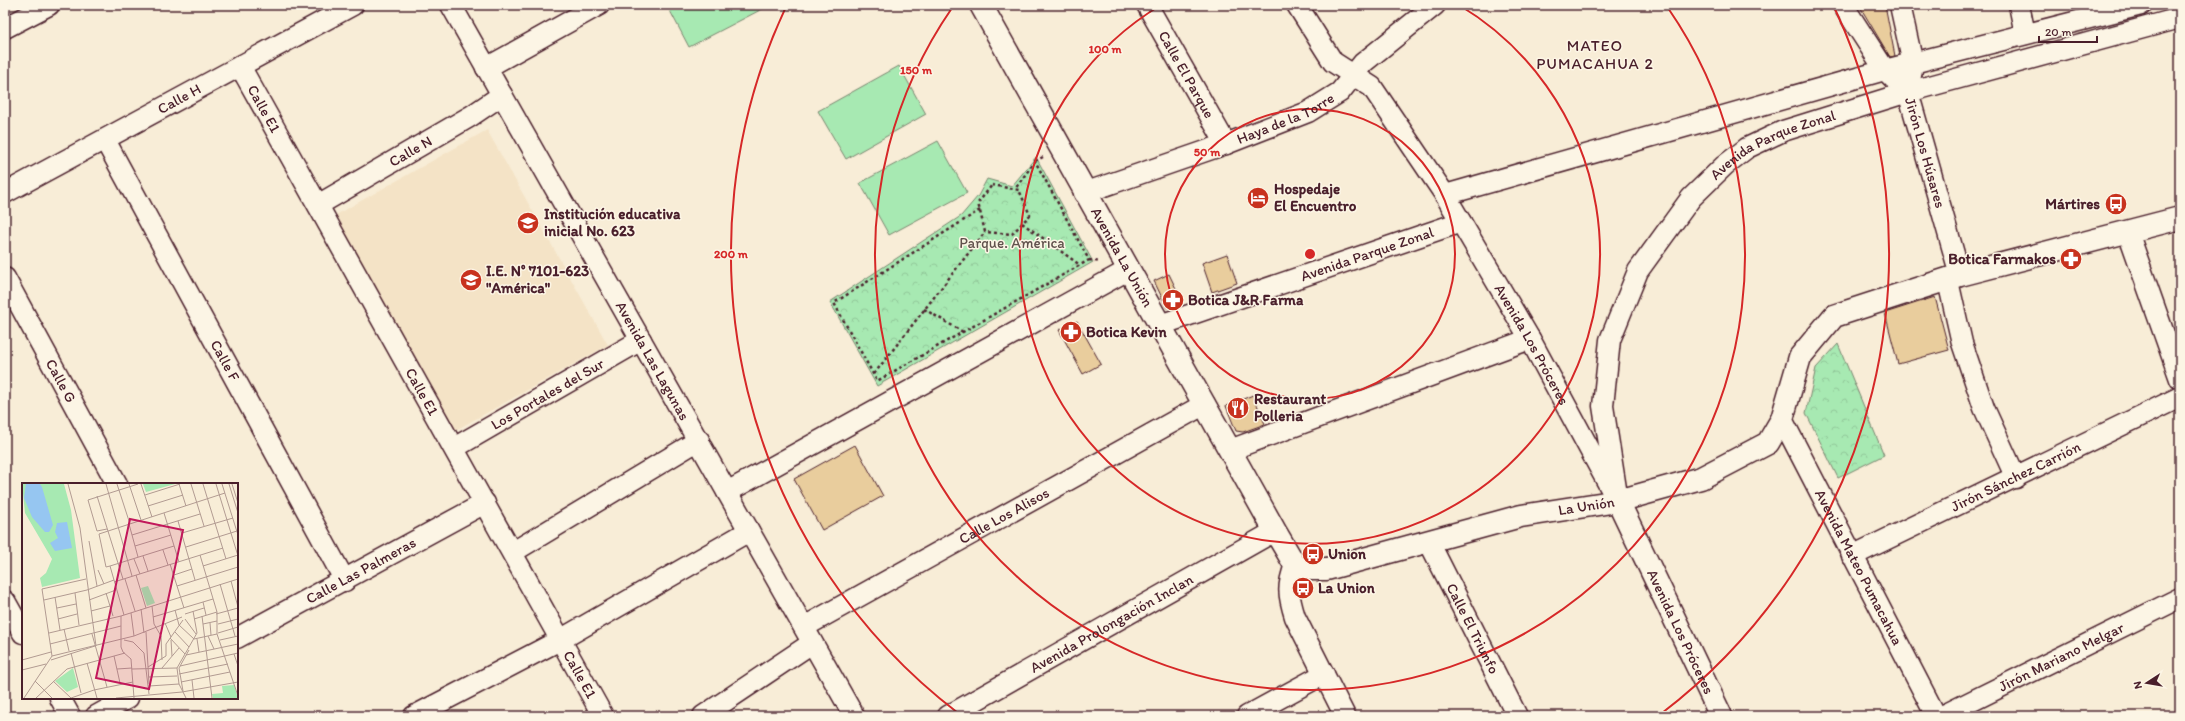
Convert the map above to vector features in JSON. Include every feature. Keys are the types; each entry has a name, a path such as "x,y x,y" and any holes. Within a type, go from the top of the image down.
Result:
{"street":[{"name":"Calle H","path":"5,193 353,5"},
{"name":"Avenida Las Lagunas","path":"451,5 699,440 854,716"},
{"path":"486,68 599,5"},
{"name":"Avenida La Unión","path":"981,5 1084,193 1205,404 1275,531"},
{"name":"Calle El Parque","path":"1147,5 1226,144"},
{"name":"Avenida Los Próceres","path":"1297,5 1334,62 1372,87 1445,195 1530,339 1618,501 1720,716"},
{"name":"Haya de la Torre","path":"1084,193 1226,144 1308,112 1340,92 1363,63 1435,5"},
{"path":"1844,5 1885,70 1908,92"},
{"name":"Jirón Los Húsares","path":"1900,5 1913,64 1908,92 1954,278 1962,343 1984,408 2016,478"},
{"path":"2019,5 2025,34"},
{"name":"Avenida Parque Zonal","path":"1445,195 1885,70 2141,5"},
{"path":"5,28 46,6"},
{"name":"Avenida Parque Zonal","path":"1618,501 1603,406 1610,340 1638,271 1691,198 1725,165 1747,148 1783,130 1908,92 2180,18"},
{"name":"Calle E1","path":"240,66 513,552 603,716"},
{"name":"Calle N","path":"318,205 471,116 502,96"},
{"name":"Calle F","path":"105,140 345,581"},
{"path":"1954,278 2180,218"},
{"name":"Avenida Parque Zonal","path":"1160,325 1461,222"},
{"path":"2128,232 2180,379"},
{"path":"727,492 1128,270"},
{"name":"Calle G","path":"5,278 116,483"},
{"name":"La Unión","path":"1295,566 1306,569 1327,569 1521,516 1618,501 1701,478 1768,443 1782,419 1800,357 1834,316 1954,278"},
{"path":"1230,450 1530,339"},
{"name":"Los Portales del Sur","path":"454,448 641,340"},
{"name":"Jirón Sánchez Carrión","path":"1852,556 2016,478 2180,397"},
{"name":"Calle Los Alisos","path":"703,716 808,635 1205,404"},
{"name":"Avenida Mateo Pumacahua","path":"1782,419 1936,716"},
{"path":"513,552 699,440"},
{"name":"Calle Las Palmeras","path":"238,637 345,581 485,503"},
{"path":"414,716 560,640 749,531"},
{"path":"1275,531 1295,566 1288,582 1290,600 1295,616 1345,716"},
{"name":"Avenida Prolongación Inclan","path":"948,716 973,711 1275,531"},
{"name":"Calle El Triunfo","path":"1429,542 1517,716"},
{"name":"Jirón Mariano Melgar","path":"1942,716 2180,598"},
{"path":"5,601 22,631"},
{"path":"1247,716 1324,674"},
{"path":"96,716 126,699"}],"path":[{"path":"980,210 834,303 878,381 1089,260 1035,161 1014,189"},
{"path":"992,185 1019,190 1030,215 1012,234 985,232 978,203 992,185"},
{"path":"1022,223 1080,265"},
{"path":"874,374 985,232"},
{"path":"924,309 963,332"}],"shaded area":[{"name":"I.E. N° 7101-623 \"América\"","path":"487,130 608,345 454,431 334,216"}],"green space":[{"path":"667,5 765,5 766,7 689,47"},
{"path":"899,66 926,114 846,159 818,111"},
{"path":"938,141 967,193 889,235 860,183"},
{"name":"Parque. América","path":"1036,157 1093,262 877,386 830,302 961,216 978,196 987,179 1012,186"},
{"path":"1838,344 1884,455 1838,478 1806,413 1816,368"}],"building":[{"path":"1859,5 1885,5 1895,56 1890,57"},
{"path":"1227,254 1237,283 1212,292 1202,263"},
{"path":"1169,274 1182,301 1167,308 1154,281"},
{"path":"1935,297 1949,350 1898,364 1885,313"},
{"path":"1077,321 1101,364 1083,374 1059,330"},
{"path":"1253,395 1265,424 1243,432 1236,431 1226,406"},
{"path":"855,445 883,496 822,530 794,479"}],"place":[{"name":"Hospedaje El Encuentro","path":"1258,198"},
{"name":"Mártires","path":"2116,204"},
{"name":"Institución educativa inicial No. 623","path":"528,223"},
{"name":"Botica Farmakos","path":"2071,259"},
{"name":"I.E. N° 7101-623 \"América\"","path":"471,280"},
{"name":"Botica J&R Farma","path":"1173,300"},
{"name":"Botica Kevin","path":"1071,332"},
{"name":"Restaurant Polleria","path":"1238,408"},
{"name":"Union","path":"1313,554"},
{"name":"La Union","path":"1303,588"}],"district":[{"name":"MATEO PUMACAHUA 2","path":"1595,54"}]}
